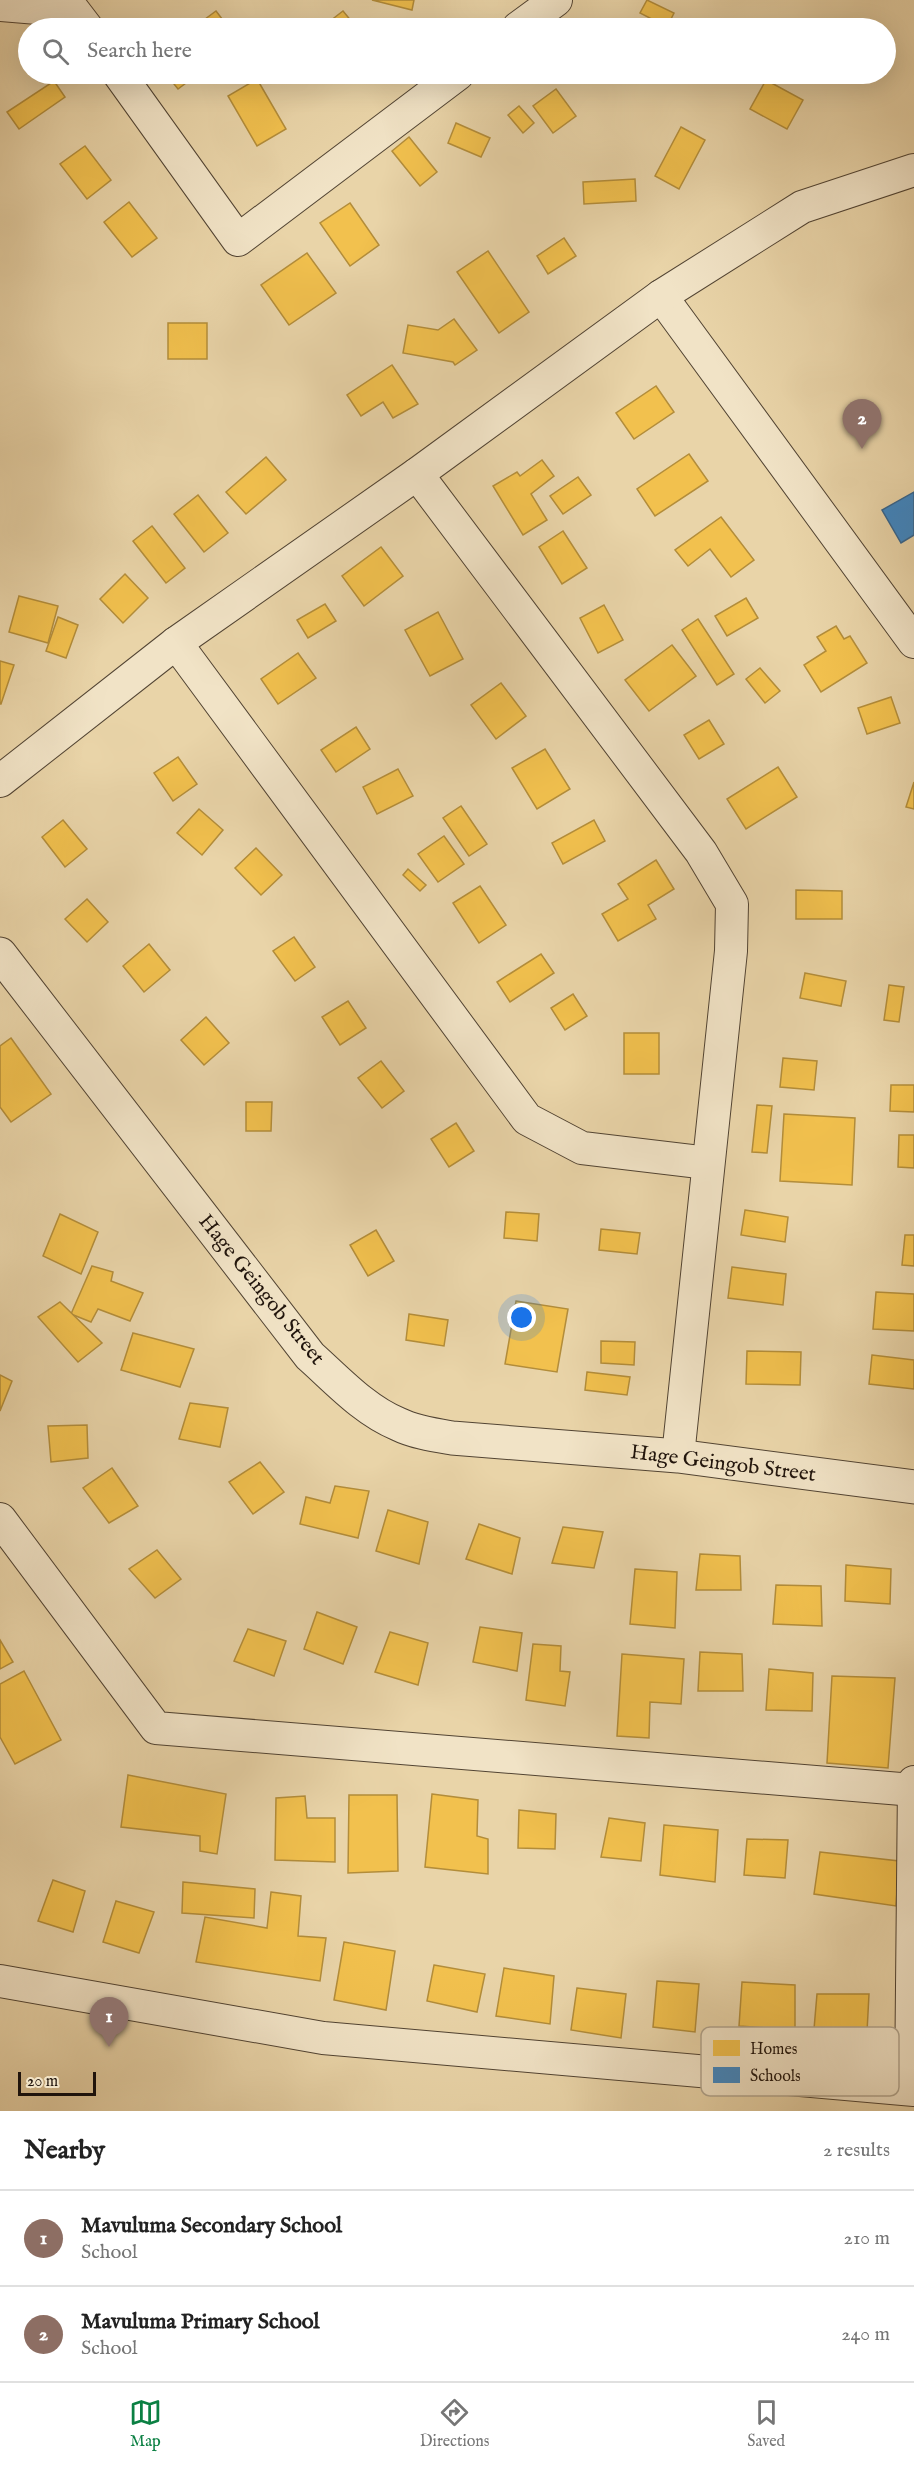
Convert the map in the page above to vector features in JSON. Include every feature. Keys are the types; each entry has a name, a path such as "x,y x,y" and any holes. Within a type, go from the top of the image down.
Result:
{"street":[{"path":"532,18 556,0"},
{"path":"0,5 78,13"},
{"path":"126,84 238,240 445,84"},
{"path":"0,781 176,643 417,474 661,296 802,207 914,170"},
{"path":"661,296 914,642"},
{"path":"417,474 700,852 732,904 731,951 678,1456"},
{"path":"176,643 527,1119 582,1148 708,1163"},
{"name":"Hage Geingob Street","path":"0,954 303,1347 357,1398 397,1424 430,1434 678,1456 914,1486"},
{"path":"0,1519 156,1728 913,1787 912,2090"},
{"path":"0,1981 323,2038 701,2071"}],"building: Homes":[{"path":"372,0 414,0 412,10"},
{"path":"647,0 674,13 672,18 650,18 640,13"},
{"path":"216,11 221,18 207,18"},
{"path":"343,11 349,18 334,18"},
{"path":"49,84 56,84 65,97 19,129 7,112"},
{"path":"174,84 185,84 178,89"},
{"path":"248,84 260,84 286,129 257,146 228,96"},
{"path":"764,84 773,84 803,100 787,129 750,109"},
{"path":"556,89 576,116 553,133 533,106"},
{"path":"519,106 534,123 523,133 508,115"},
{"path":"456,123 490,138 481,157 448,143"},
{"path":"681,127 705,140 679,189 655,176"},
{"path":"409,137 437,172 420,186 392,151"},
{"path":"85,146 111,180 87,199 60,164"},
{"path":"635,179 636,201 584,204 583,182"},
{"path":"129,202 157,238 132,257 104,222"},
{"path":"350,203 379,245 350,266 320,223"},
{"path":"564,238 576,256 548,274 537,256"},
{"path":"488,251 529,312 499,333 457,272"},
{"path":"307,253 336,293 289,325 261,285"},
{"path":"454,319 477,350 455,365 453,362 403,353 408,325 438,330"},
{"path":"168,323 207,323 207,359 168,359"},
{"path":"392,365 418,404 393,418 383,402 361,416 347,395"},
{"path":"656,386 674,412 634,439 616,413"},
{"path":"689,454 708,481 655,516 637,489"},
{"path":"266,457 286,480 246,514 226,492"},
{"path":"542,460 554,476 531,494 547,520 523,535 493,486 517,472 520,476"},
{"path":"578,477 591,495 563,514 550,496"},
{"path":"198,495 228,533 204,552 174,514"},
{"path":"721,517 754,560 731,577 710,549 688,566 675,550"},
{"path":"152,526 185,568 166,583 133,541"},
{"path":"563,531 587,568 562,584 539,547"},
{"path":"381,547 403,576 364,606 342,576"},
{"path":"125,574 148,598 123,623 100,599"},
{"path":"19,596 58,606 48,643 9,632"},
{"path":"746,598 758,618 727,636 715,616"},
{"path":"325,604 336,621 308,638 297,620"},
{"path":"604,605 623,640 598,653 580,618"},
{"path":"438,612 463,659 430,676 405,630"},
{"path":"58,617 78,625 66,658 46,651"},
{"path":"698,619 734,674 717,685 682,630"},
{"path":"836,626 844,639 850,636 867,663 821,692 804,665 826,651 817,637"},
{"path":"672,645 696,676 649,711 625,680"},
{"path":"298,653 316,678 278,704 261,679"},
{"path":"0,661 14,665 1,704 0,704"},
{"path":"760,668 780,691 765,703 746,679"},
{"path":"501,683 526,716 496,739 471,705"},
{"path":"891,697 900,723 867,734 858,708"},
{"path":"709,720 724,744 699,759 684,735"},
{"path":"356,727 370,749 336,772 321,750"},
{"path":"545,749 570,789 537,809 512,768"},
{"path":"178,757 197,784 173,801 154,773"},
{"path":"778,767 797,797 746,829 727,799"},
{"path":"398,769 413,796 377,814 363,787"},
{"path":"914,782 914,809 906,807"},
{"path":"461,806 487,844 469,856 443,818"},
{"path":"199,809 223,830 202,855 177,833"},
{"path":"63,820 87,849 65,867 42,837"},
{"path":"594,820 605,841 563,864 552,843"},
{"path":"444,836 464,864 438,882 418,854"},
{"path":"256,848 282,875 261,895 235,868"},
{"path":"656,860 674,889 648,905 656,919 618,941 602,914 628,899 618,884"},
{"path":"408,869 426,885 420,891 403,875"},
{"path":"480,886 506,925 479,943 453,903"},
{"path":"796,890 842,891 842,919 796,919"},
{"path":"87,899 108,922 87,942 65,919"},
{"path":"294,937 315,967 295,981 273,951"},
{"path":"149,944 170,970 144,992 123,966"},
{"path":"541,954 554,973 510,1002 497,982"},
{"path":"805,973 846,981 841,1006 800,998"},
{"path":"889,985 904,987 899,1022 884,1020"},
{"path":"573,994 587,1016 565,1030 551,1008"},
{"path":"348,1001 366,1028 340,1045 322,1017"},
{"path":"206,1017 229,1043 204,1065 181,1040"},
{"path":"624,1033 659,1033 659,1074 624,1074"},
{"path":"11,1038 51,1094 11,1122 0,1107 0,1046"},
{"path":"783,1058 817,1061 814,1090 780,1087"},
{"path":"381,1061 404,1091 382,1108 358,1078"},
{"path":"891,1085 914,1085 914,1112 890,1111"},
{"path":"246,1102 272,1102 271,1131 246,1131"},
{"path":"757,1105 772,1106 767,1153 752,1152"},
{"path":"784,1114 855,1118 852,1185 780,1181"},
{"path":"456,1123 474,1151 449,1167 431,1139"},
{"path":"899,1135 914,1135 914,1168 898,1167"},
{"path":"745,1210 788,1217 785,1242 741,1235"},
{"path":"506,1212 539,1214 537,1241 504,1238"},
{"path":"60,1214 98,1232 81,1274 43,1256"},
{"path":"601,1229 640,1233 637,1254 599,1250"},
{"path":"376,1230 394,1261 368,1276 350,1245"},
{"path":"905,1235 914,1235 914,1266 902,1265"},
{"path":"92,1266 113,1272 111,1281 143,1293 130,1321 98,1309 91,1322 71,1314"},
{"path":"732,1267 786,1274 783,1305 728,1298"},
{"path":"876,1292 914,1294 914,1331 873,1329"},
{"path":"516,1301 568,1309 557,1372 505,1364"},
{"path":"60,1302 102,1343 78,1362 38,1317"},
{"path":"409,1314 448,1320 444,1346 406,1340"},
{"path":"133,1333 194,1349 180,1387 121,1370"},
{"path":"601,1341 635,1342 634,1365 601,1363"},
{"path":"747,1351 801,1352 800,1385 746,1384"},
{"path":"872,1355 914,1360 914,1389 869,1384"},
{"path":"587,1372 630,1377 627,1395 585,1390"},
{"path":"0,1375 12,1381 0,1411"},
{"path":"190,1403 228,1408 220,1447 179,1439"},
{"path":"87,1425 88,1458 51,1462 48,1426"},
{"path":"260,1462 284,1492 253,1514 229,1482"},
{"path":"112,1468 138,1506 109,1523 83,1488"},
{"path":"335,1486 369,1491 358,1538 300,1524 306,1497 330,1503"},
{"path":"388,1510 428,1522 419,1564 376,1551"},
{"path":"479,1524 520,1538 512,1574 466,1559"},
{"path":"563,1527 603,1532 594,1568 552,1563"},
{"path":"157,1550 181,1579 155,1598 129,1569"},
{"path":"700,1554 740,1556 741,1590 696,1590"},
{"path":"846,1565 891,1569 890,1604 845,1601"},
{"path":"635,1569 677,1572 675,1628 630,1624"},
{"path":"776,1585 821,1586 822,1626 773,1624"},
{"path":"317,1612 357,1627 343,1664 304,1649"},
{"path":"480,1627 522,1633 517,1671 473,1662"},
{"path":"248,1629 286,1641 274,1676 234,1661"},
{"path":"390,1632 428,1643 418,1685 375,1672"},
{"path":"0,1640 13,1662 0,1669"},
{"path":"533,1644 561,1646 560,1671 570,1672 565,1706 526,1700"},
{"path":"700,1652 742,1654 743,1691 698,1691"},
{"path":"622,1654 684,1659 681,1704 650,1702 649,1738 617,1736"},
{"path":"769,1669 813,1673 812,1711 766,1710"},
{"path":"24,1671 61,1740 15,1764 0,1737 0,1684"},
{"path":"832,1676 895,1678 888,1768 827,1763"},
{"path":"128,1775 226,1794 217,1854 200,1851 200,1836 121,1827"},
{"path":"432,1794 478,1800 477,1836 488,1839 488,1874 425,1867"},
{"path":"349,1795 397,1795 398,1871 348,1873"},
{"path":"305,1796 307,1818 335,1818 335,1862 275,1860 276,1798"},
{"path":"519,1810 556,1814 555,1849 518,1848"},
{"path":"609,1818 645,1823 641,1861 601,1857"},
{"path":"664,1825 718,1830 715,1882 660,1875"},
{"path":"747,1839 788,1840 785,1878 744,1875"},
{"path":"820,1852 899,1861 896,1906 814,1894"},
{"path":"53,1880 85,1891 73,1932 38,1921"},
{"path":"183,1882 255,1889 254,1918 182,1913"},
{"path":"271,1892 301,1896 298,1936 326,1938 320,1981 196,1962 205,1917 267,1928"},
{"path":"116,1901 154,1912 139,1953 103,1942"},
{"path":"344,1942 395,1951 386,2010 334,2000"},
{"path":"434,1965 485,1974 477,2012 427,2001"},
{"path":"504,1968 554,1976 550,2024 496,2016"},
{"path":"657,1981 699,1984 695,2032 653,2027"},
{"path":"742,1982 795,1985 795,2027 739,2026"},
{"path":"577,1988 626,1994 621,2038 571,2030"},
{"path":"817,1994 869,1994 867,2027 814,2027"}],"building: Schools":[{"path":"914,492 914,535 901,543 882,510"}],"place":[{"name":"Mavuluma Primary School","path":"862,449"},
{"name":"Mavuluma Secondary School","path":"109,2047"}]}
